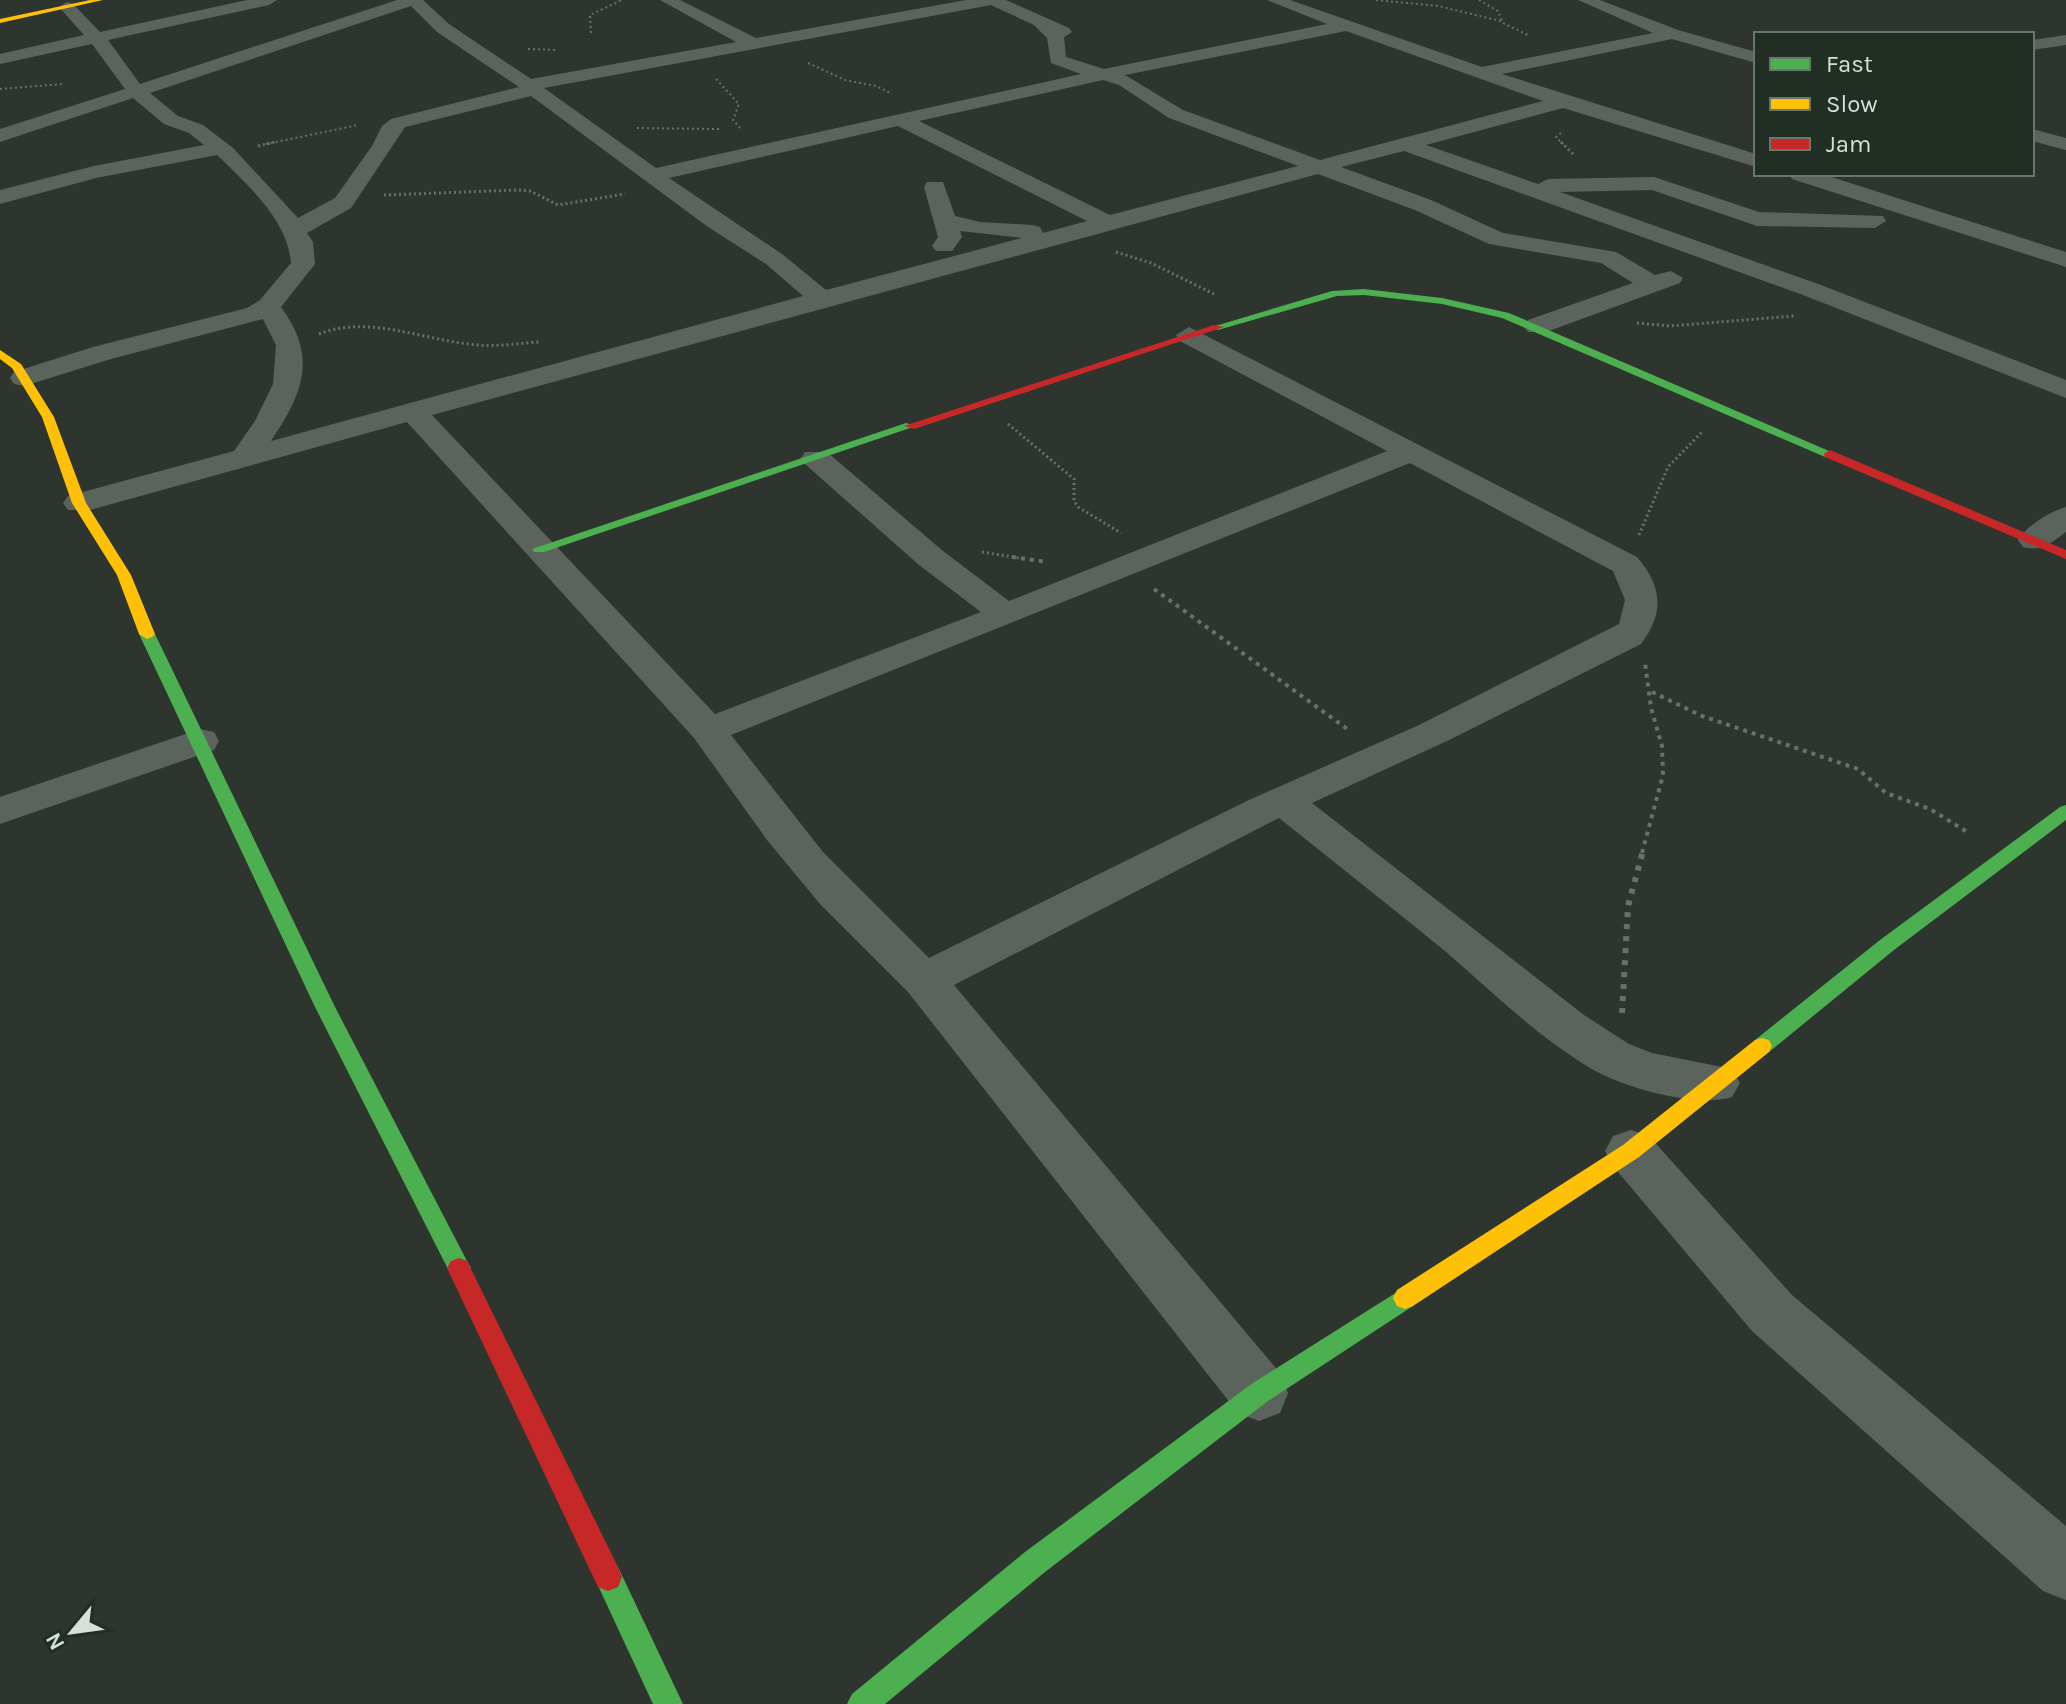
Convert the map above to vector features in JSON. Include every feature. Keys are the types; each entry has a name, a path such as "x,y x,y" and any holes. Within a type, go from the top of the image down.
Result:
{"street":[{"path":"0,21 100,0"},
{"path":"0,59 269,0"},
{"path":"0,136 414,0 443,28 774,259 821,299"},
{"path":"669,0 689,0"},
{"path":"669,0 756,42"},
{"path":"295,232 351,195 389,130 409,119 509,98 531,87 756,42 993,0 1079,40"},
{"path":"1275,0 1482,73 1557,103 1754,160"},
{"path":"1586,0 1672,34 1754,57"},
{"path":"24,378 102,353 233,320 267,306 303,264 301,242 295,232 223,150 196,129 171,120 136,91 97,37 67,7"},
{"path":"1040,22 1056,37 1057,59 1132,84 1176,114 1423,205 1497,239 1608,257 1652,284"},
{"path":"660,180 1105,74 1349,25"},
{"path":"1482,73 1672,34"},
{"path":"2034,45 2066,40"},
{"path":"1117,55 1146,65"},
{"path":"79,503 821,299 1067,236 1557,103"},
{"path":"906,119 1110,224"},
{"path":"2034,136 2066,144"},
{"path":"1402,143 1842,301 1908,330 2066,390"},
{"path":"0,197 107,169 223,150"},
{"path":"1806,176 2066,260"},
{"path":"1523,187 1662,184 1766,220 1875,221"},
{"path":"894,280 947,243 950,237 935,187"},
{"path":"1820,242 1903,208"},
{"path":"946,221 980,229 1067,236"},
{"path":"1537,326 1652,284 1735,263 1776,257"},
{"path":"539,549 1253,315 1318,296 1364,292 1442,301 1537,326 2066,555"},
{"path":"245,457 280,410 291,366 278,318 267,306"},
{"path":"924,980 1282,800 1375,759 1629,634 1639,624 1644,606 1635,579 1625,564 1408,453 1189,335"},
{"path":"0,353 17,366 48,417 79,503 124,575 148,637 325,1007 491,1331 668,1704"},
{"path":"285,396 324,413 401,415 539,549 708,730 734,769 867,931 924,980 1259,1393"},
{"path":"708,730 893,662 1120,567 1408,453"},
{"path":"816,458 910,540 1006,615"},
{"path":"2034,540 2066,517"},
{"path":"0,811 200,741"},
{"path":"1282,800 1423,909 1567,1028 1624,1062 1648,1071 1715,1083"},
{"path":"862,1704 1035,1562 1259,1393 1631,1151 1887,945 2051,826"},
{"path":"1631,1151 1772,1313 2066,1568"}],"path":[{"path":"591,33 590,15 622,0"},
{"path":"1376,0 1438,6 1501,21 1525,32 1552,60"},
{"path":"1479,0 1498,11 1501,21"},
{"path":"756,42 845,80 882,89 897,99 906,119"},
{"path":"587,129 690,126 744,133 733,120 739,104 712,73 687,56"},
{"path":"1557,103 1575,125 1556,137 1582,162 1586,179 1594,185"},
{"path":"223,150 409,119"},
{"path":"336,207 382,196 519,190 530,191 558,205 660,180"},
{"path":"1067,236 1151,263 1253,315"},
{"path":"1573,313 1669,326 1795,316 1842,301"},
{"path":"287,350 327,330 349,324 389,327 418,337 481,346 547,342"},
{"path":"1625,564 1668,467 1703,431 1704,419 1696,395"},
{"path":"966,407 1001,418 1074,479 1074,501 1078,507 1135,542 1139,551 1120,567"},
{"path":"910,540 1120,567 1303,694 1348,728 1375,759"},
{"path":"1624,1062 1622,993 1627,973 1626,903 1634,886 1663,775 1662,746 1651,708 1652,692 1642,650 1629,634"},
{"path":"1652,692 1702,716 1864,772 1883,791 1930,809 1964,832 2051,826"}],"traffic: fast":[{"path":"1218,327 1336,293 1364,292 1442,301 1505,315 1830,454"},
{"path":"539,549 910,426"},
{"path":"147,634 325,1007 459,1268"},
{"path":"1762,1046 1887,945 2066,811"},
{"path":"862,1704 1035,1562 1259,1393 1405,1298"},
{"path":"608,1577 668,1704"}],"traffic: slow":[{"path":"0,21 100,0"},
{"path":"0,353 17,366 48,417 79,503 124,575 147,634"},
{"path":"1405,1298 1631,1151 1762,1046"}],"traffic: jam":[{"path":"910,426 1218,327"},
{"path":"1830,454 2066,555"},
{"path":"459,1268 608,1577"}]}
